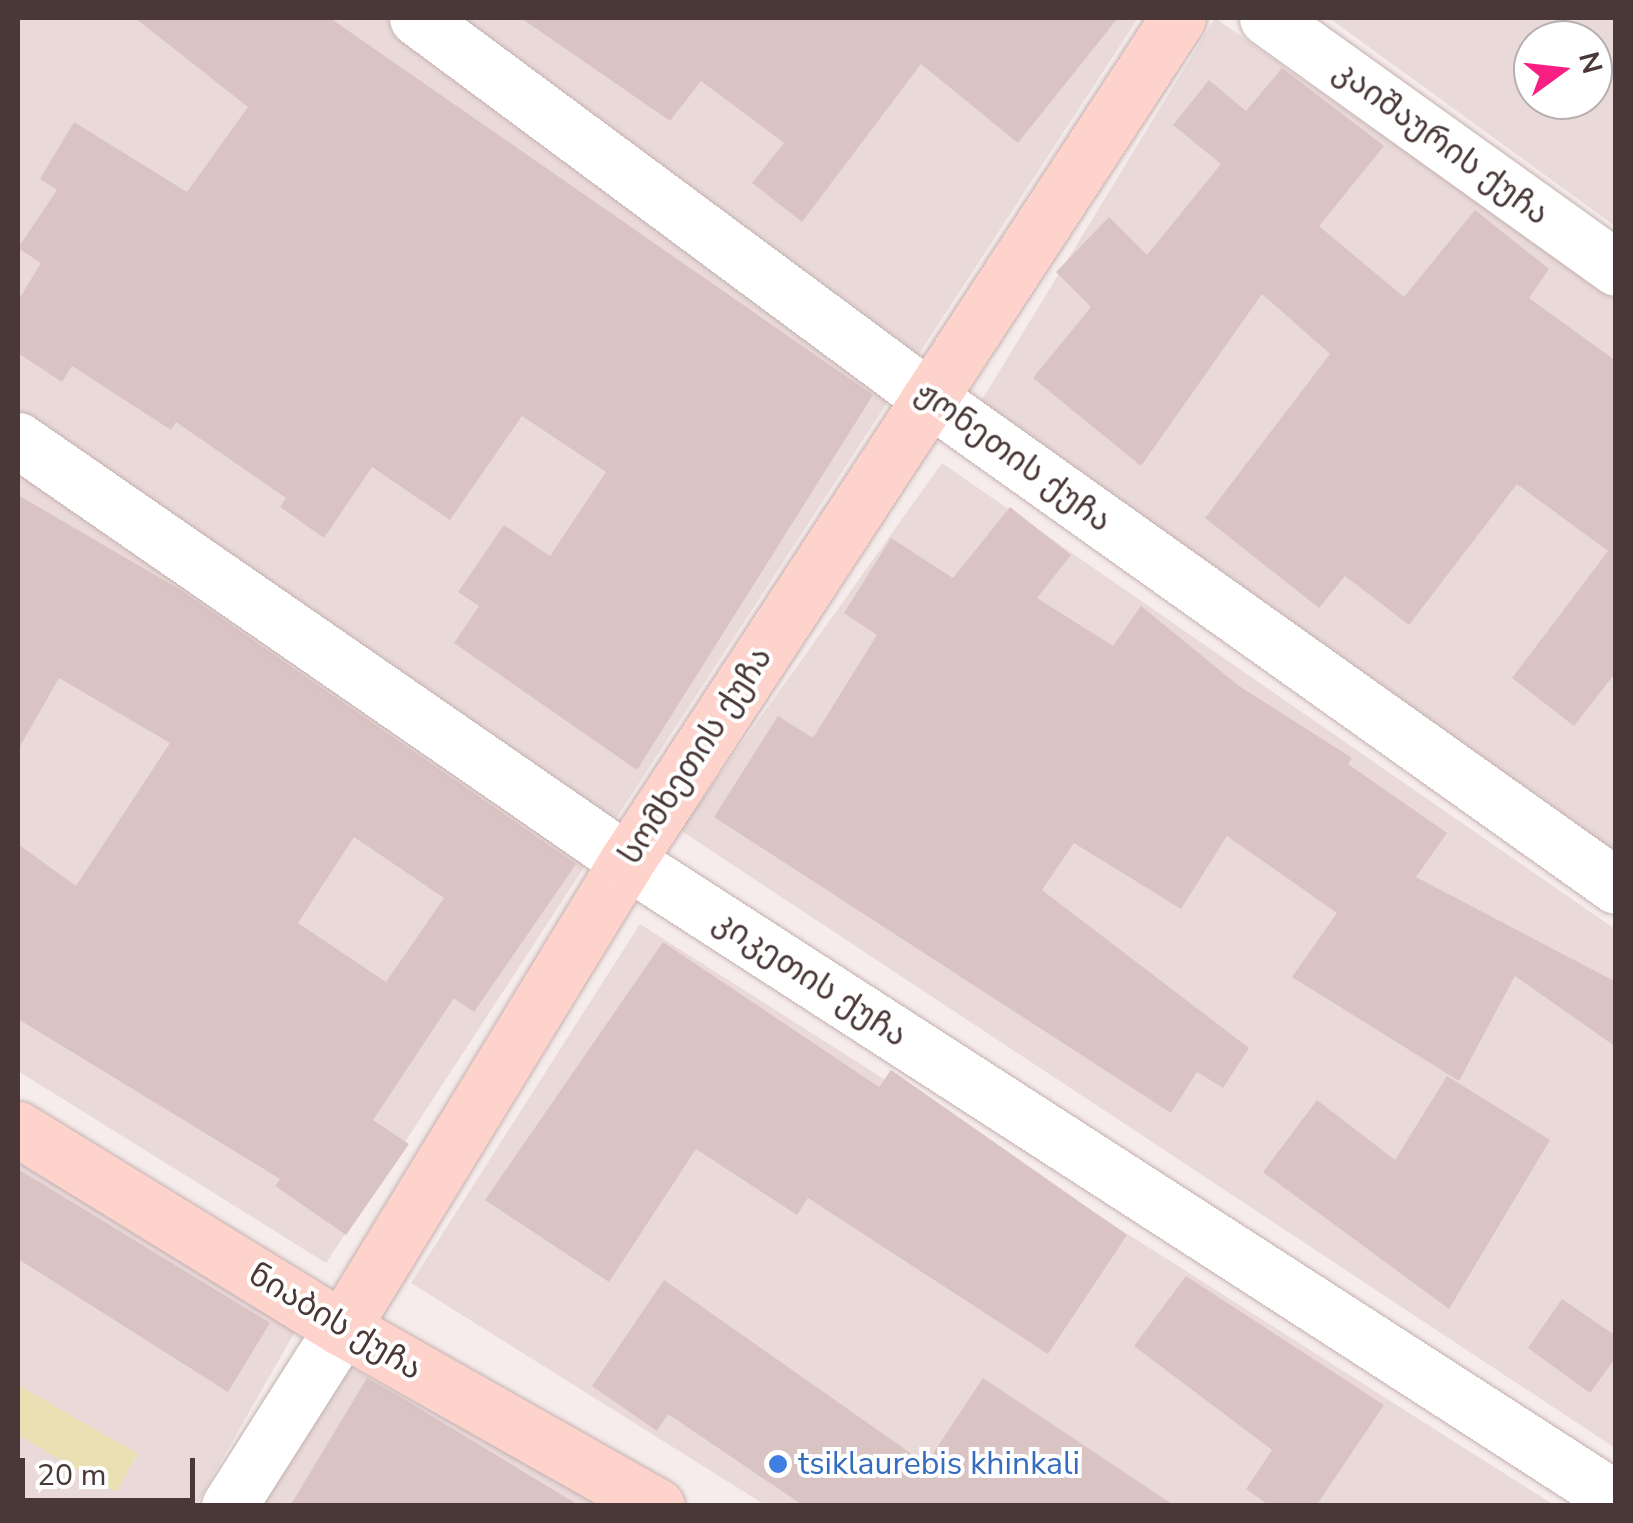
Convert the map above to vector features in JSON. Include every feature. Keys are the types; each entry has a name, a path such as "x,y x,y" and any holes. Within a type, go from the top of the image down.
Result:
{"street":[{"name":"ჟონეთის ქუჩა","path":"417,18 928,397 1616,886"},
{"name":"სომხეთის ქუჩა","path":"229,1506 628,861 1178,18"},
{"name":"კაიშაურის ქუჩა","path":"1267,18 1616,268"},
{"name":"კიკეთის ქუჩა","path":"18,440 628,861 1616,1499"},
{"name":"ნიაბის ქუჩა","path":"18,1130 342,1328 657,1506"}],"shaded area":[{"path":"18,18 1138,18 326,1263 18,1071"},
{"path":"1215,18 1615,299 1615,854 977,408"},
{"path":"1329,18 1615,18 1615,226"},
{"path":"942,463 1615,929 1615,1448 680,830"},
{"path":"640,924 1554,1505 765,1505 411,1283"},
{"path":"18,1161 296,1330 196,1505 18,1505 18,1435 116,1491 138,1455 18,1385"},
{"path":"348,1366 604,1505 261,1506"},
{"path":"18,1385 138,1454 116,1492 18,1435"}],"building":[{"path":"135,18 330,18 873,395 637,770 454,643 479,606 458,592 504,525 550,556 606,472 522,416 450,520 372,467 324,538 280,507 286,498 176,422 171,430 72,366 62,382 18,353 18,301 41,263 18,248 57,190 40,179 74,122 187,192 248,107"},
{"path":"521,18 1118,18 1018,143 921,64 802,222 752,183 784,143 701,81 670,121"},
{"path":"1282,68 1384,146 1319,226 1404,297 1475,210 1549,269 1529,298 1616,361 1616,672 1574,726 1512,678 1608,551 1517,484 1409,625 1345,576 1319,608 1205,518 1330,354 1262,294 1141,466 1033,378 1091,307 1056,272 1109,217 1147,255 1221,164 1173,125 1209,80 1246,111"},
{"path":"18,495 179,589 576,864 474,1012 454,998 373,1120 409,1144 346,1235 275,1186 280,1179 18,1019 18,844 76,886 170,743 59,678 18,750","holes":["354,837 444,898 386,982 298,923"]},
{"path":"1010,507 1071,555 1037,598 1113,646 1141,606 1239,686 1352,758 1348,764 1447,833 1416,877 1616,982 1616,1047 1515,976 1459,1081 1292,977 1337,913 1227,836 1181,909 1074,843 1042,890 1249,1048 1223,1088 1197,1072 1171,1113 714,817 778,716 813,738 877,635 844,613 891,538 953,578"},
{"path":"663,942 879,1087 891,1070 1127,1235 1048,1354 808,1198 797,1215 696,1149 609,1282 485,1200"},
{"path":"1447,1076 1550,1140 1449,1309 1263,1172 1317,1100 1395,1160"},
{"path":"18,1169 270,1323 228,1392 18,1259"},
{"path":"1186,1276 1384,1405 1316,1506 1270,1506 1246,1489 1272,1450 1134,1346"},
{"path":"664,1280 926,1464 983,1378 1175,1506 804,1506 668,1414 657,1431 592,1386"},
{"path":"1562,1299 1616,1336 1616,1357 1590,1393 1528,1348"},
{"path":"367,1378 407,1401 580,1506 290,1506"}],"place":[{"name":"tsiklaurebis khinkali","path":"778,1464"}]}
